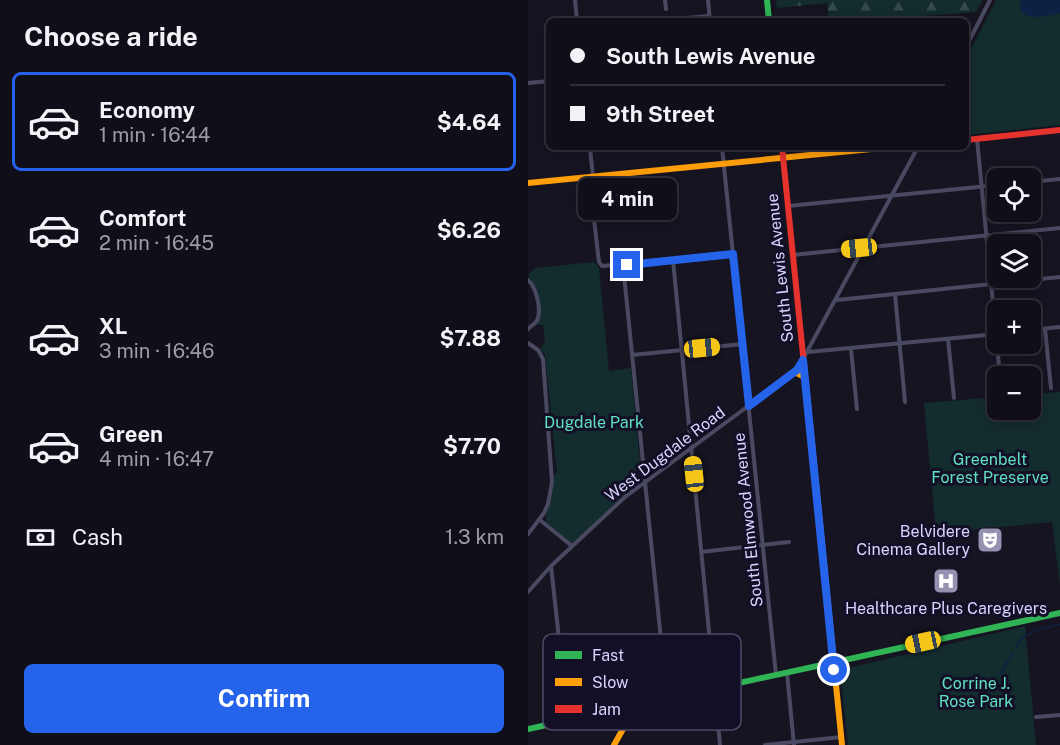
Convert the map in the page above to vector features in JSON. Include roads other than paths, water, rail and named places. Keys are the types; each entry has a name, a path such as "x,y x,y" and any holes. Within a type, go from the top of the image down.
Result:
{"main road":[{"path":"767,0 769,18"},
{"path":"969,140 1060,130"},
{"name":"South Lewis Avenue","path":"782,150 842,745"},
{"path":"528,183 862,150"},
{"path":"794,372 805,377"},
{"path":"741,684 1060,613"},
{"path":"528,729 543,726"},
{"path":"614,745 622,730"}],"street":[{"path":"575,0 577,18"},
{"path":"665,0 666,9"},
{"path":"708,0 709,18"},
{"path":"969,38 990,0"},
{"path":"528,83 546,81"},
{"path":"977,139 987,245"},
{"path":"590,150 598,254 602,266 733,254"},
{"name":"South Elmwood Avenue","path":"722,150 776,675"},
{"name":"West Dugdale Road","path":"528,592 550,566 625,497 794,372 808,352 916,150"},
{"path":"1041,181 1060,179"},
{"path":"788,206 987,186"},
{"path":"792,255 1060,228"},
{"path":"673,260 709,634"},
{"path":"623,265 660,634"},
{"path":"1041,279 1060,277"},
{"path":"528,280 535,290 539,315 535,323 528,328"},
{"path":"836,300 987,284"},
{"path":"895,294 906,402"},
{"path":"1041,329 1060,327"},
{"path":"1045,329 1051,388"},
{"path":"808,352 987,335"},
{"path":"948,339 954,398"},
{"path":"528,344 538,350 543,360 551,477 548,504 540,520 528,534"},
{"path":"632,355 742,344"},
{"path":"851,349 857,409"},
{"path":"540,520 572,546"},
{"path":"701,552 789,542"},
{"path":"550,566 558,634"},
{"path":"787,673 794,744"},
{"path":"1036,717 1060,715"},
{"path":"719,730 720,745"},
{"path":"765,745 794,744 842,737"}],"water":[{"path":"1021,0 1060,0 1060,13 1040,17 1027,15 1020,7"}],"waterway":[{"path":"1016,648 1026,634 1060,624"},
{"path":"1000,674 1014,652"}],"place":[{"name":"Belvidere Cinema Gallery","path":"990,540"},
{"name":"Healthcare Plus Caregivers","path":"946,581"}],"park label":[{"name":"Dugdale Park","path":"594,422"},
{"name":"Greenbelt Forest Preserve","path":"990,468"},
{"name":"Corrine J. Rose Park","path":"976,692"}]}
